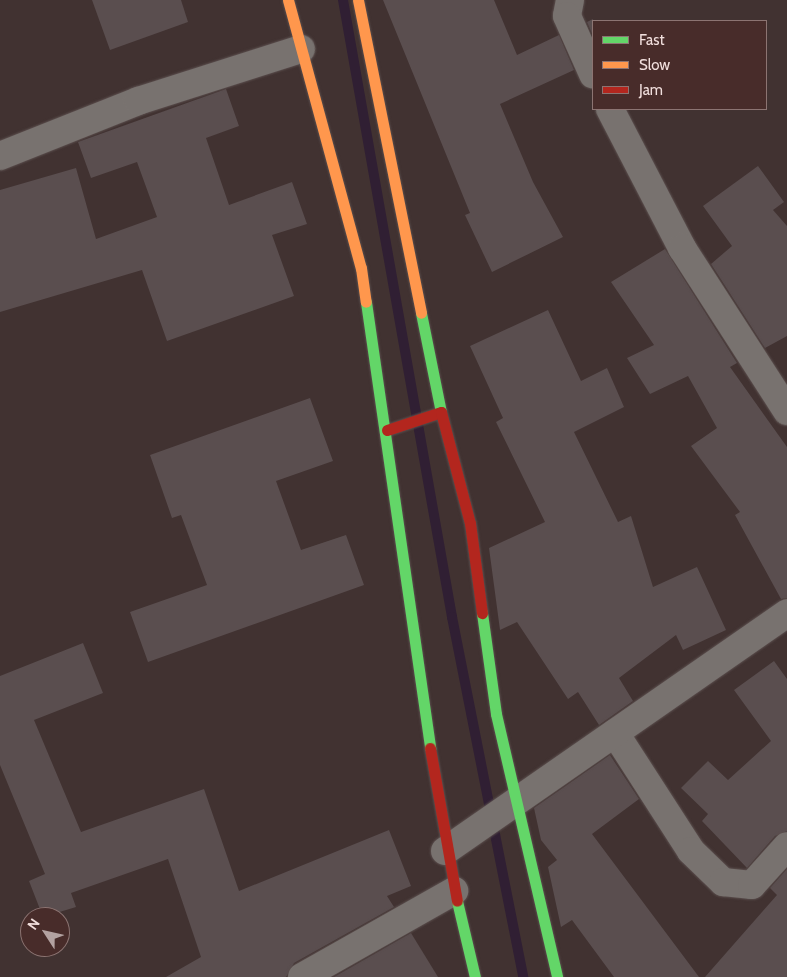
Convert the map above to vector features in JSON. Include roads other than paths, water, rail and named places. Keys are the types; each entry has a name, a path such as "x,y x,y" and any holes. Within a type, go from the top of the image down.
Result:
{"street":[{"path":"288,0 361,268 392,429 445,851 475,977"},
{"path":"358,0 441,412 470,523 496,714 557,977"},
{"path":"570,0 567,16 592,72"},
{"path":"0,156 138,101 301,49"},
{"path":"611,110 682,248 787,412"},
{"path":"392,429 426,415 441,412"},
{"path":"445,851 787,613"},
{"path":"615,733 691,851 723,882 752,885 787,846"},
{"path":"302,977 454,890"}],"waterway":[{"path":"343,0 452,617 523,977"}]}
